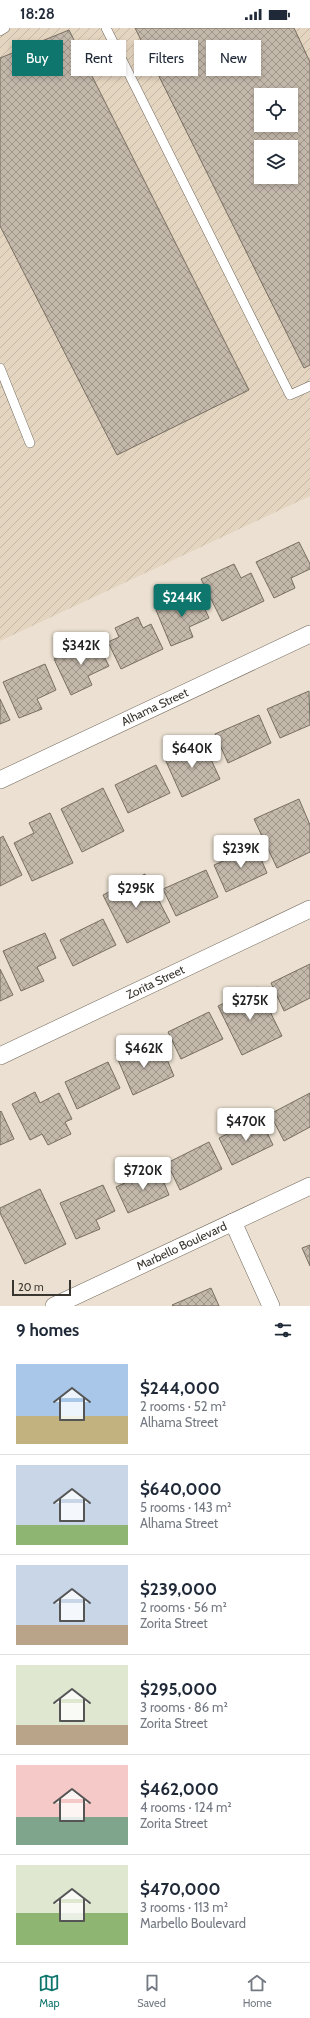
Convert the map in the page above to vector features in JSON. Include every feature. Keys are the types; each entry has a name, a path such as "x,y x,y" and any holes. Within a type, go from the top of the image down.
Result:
{"street":[{"name":"Alhama Street","path":"0,780 310,634"},
{"name":"Zorita Street","path":"0,1056 310,909"},
{"name":"Marbello Boulevard","path":"54,1306 310,1186"},
{"path":"233,1222 271,1306"}],"lane":[{"path":"0,31 5,28"},
{"path":"106,28 290,395 310,386"},
{"path":"0,368 30,443"}],"shaded area":[{"path":"0,28 310,28 310,496 0,641"}],"building":[{"path":"135,28 294,28 310,62 310,365 304,368 159,76 198,76 198,40 141,40"},
{"path":"69,30 74,40 71,40 71,76 92,76 249,390 117,455 0,226 0,58 12,53 12,76 63,76 63,40 44,40"},
{"path":"299,542 310,564 310,569 291,578 295,588 274,598 256,562"},
{"path":"234,564 241,578 251,573 264,601 222,621 201,579"},
{"path":"197,592 209,618 189,627 193,637 171,646 156,610"},
{"path":"138,617 143,628 151,624 163,649 121,669 108,642 119,637 115,628"},
{"path":"95,639 109,666 88,676 92,685 71,695 54,659"},
{"path":"45,664 56,690 37,699 42,709 19,718 3,682"},
{"path":"309,691 310,725 280,738 267,709"},
{"path":"0,699 10,720 0,724"},
{"path":"259,715 271,743 228,763 215,734"},
{"path":"203,742 220,779 182,797 165,759"},
{"path":"156,765 170,793 128,813 115,785"},
{"path":"103,788 124,831 82,852 61,809"},
{"path":"299,799 310,825 310,852 277,868 254,819"},
{"path":"50,813 73,863 32,881 14,843 34,833 29,823"},
{"path":"3,836 22,875 0,886 0,838"},
{"path":"256,847 267,873 226,892 214,865"},
{"path":"206,870 218,897 176,916 163,889"},
{"path":"145,874 170,922 127,943 103,895"},
{"path":"103,919 116,945 73,966 60,940"},
{"path":"45,933 56,958 37,967 44,981 21,991 3,951"},
{"path":"310,964 310,998 284,1011 271,983"},
{"path":"0,969 13,995 0,1001"},
{"path":"258,987 282,1036 242,1055 218,1006"},
{"path":"209,1012 223,1039 181,1059 168,1032"},
{"path":"138,1045 144,1059 163,1050 174,1076 133,1095 116,1055"},
{"path":"108,1062 120,1088 77,1109 65,1082"},
{"path":"35,1092 40,1103 59,1093 72,1119 65,1122 71,1134 48,1145 42,1134 30,1140 12,1104"},
{"path":"310,1093 310,1127 284,1141 270,1114"},
{"path":"1,1111 14,1139 0,1145 0,1112"},
{"path":"260,1118 273,1145 232,1165 219,1138"},
{"path":"209,1142 222,1169 180,1190 167,1163"},
{"path":"158,1168 169,1195 128,1213 116,1187"},
{"path":"103,1185 115,1211 96,1220 100,1229 76,1239 60,1203"},
{"path":"40,1189 66,1244 25,1264 0,1213 0,1208"},
{"path":"310,1245 310,1266 302,1248"},
{"path":"211,1288 219,1306 172,1305"}]}
